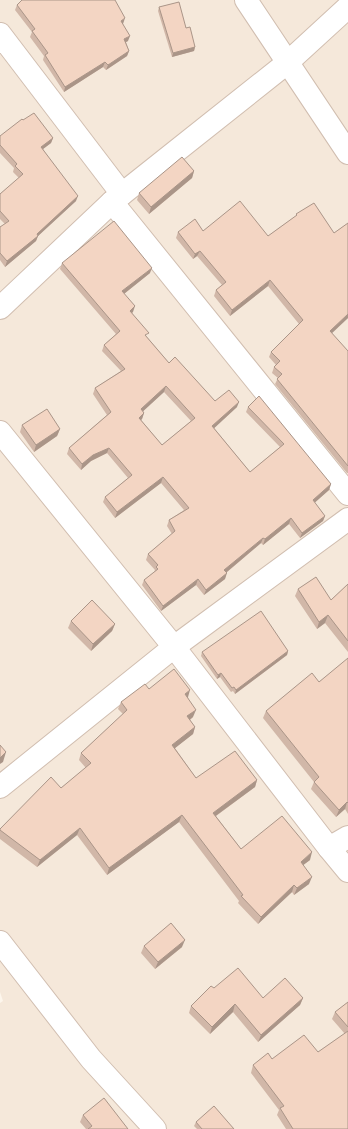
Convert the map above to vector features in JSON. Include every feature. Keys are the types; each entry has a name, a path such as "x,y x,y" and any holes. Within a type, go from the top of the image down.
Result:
{"street":[{"path":"246,0 348,153"},
{"path":"0,308 117,198 287,63 348,7"},
{"path":"0,34 117,198 348,494"},
{"path":"0,432 174,647 348,871"},
{"path":"0,786 174,647 348,519"},
{"path":"329,848 348,837"},
{"path":"0,942 91,1059 155,1129"}],"shaded area":[{"path":"0,0 348,0 348,1129 0,1129 0,1003 3,1001 0,992"}],"building":[{"path":"22,0 115,0 125,18 121,21 130,36 124,39 129,51 108,65 105,62 65,87 45,55 48,53 32,31 35,29 17,5"},
{"path":"179,2 186,28 190,27 195,47 173,53 159,7"},
{"path":"34,113 53,138 41,147 78,196 37,234 38,236 7,261 0,253 0,227 9,221 0,211 0,194 23,174 15,166 17,164 0,145 0,136 22,119 23,120"},
{"path":"182,157 194,171 151,207 139,193"},
{"path":"240,201 268,236 297,215 296,214 314,203 334,233 348,223 348,314 330,331 348,351 348,466 277,379 282,374 274,367 280,361 271,352 303,320 270,280 232,310 216,290 226,282 200,251 195,254 178,232 195,219 203,231"},
{"path":"114,221 152,268 122,291 135,306 130,311 149,333 145,335 169,363 175,357 215,401 229,390 239,402 212,426 250,472 284,444 248,407 259,396 331,484 313,500 325,516 302,533 291,518 265,539 263,538 224,570 227,573 206,590 198,579 163,606 144,580 158,569 156,567 158,565 148,554 175,531 169,520 189,508 163,477 117,512 105,497 132,475 109,448 93,455 82,464 69,448 111,412 95,388 125,369 104,345 120,331 62,263","holes":["166,386 195,418 162,445 139,418 144,413 141,409"]},
{"path":"47,409 60,429 36,445 22,425"},
{"path":"316,577 331,600 348,584 348,641 328,615 319,622 298,589"},
{"path":"92,600 115,624 93,644 71,621"},
{"path":"261,611 288,651 236,690 234,687 232,688 221,673 218,675 202,652"},
{"path":"348,658 348,803 347,802 339,810 314,782 319,777 266,711 312,673 319,682"},
{"path":"174,669 190,690 185,694 196,710 187,716 195,727 172,745 196,778 235,751 257,780 213,813 241,849 282,816 312,852 301,862 312,877 297,888 294,885 261,917 241,896 243,895 182,815 109,868 80,828 40,860 0,830 51,777 61,788 91,763 81,753 127,710 121,702 145,684 149,689"},
{"path":"0,745 6,752 0,758"},
{"path":"171,923 185,940 158,962 144,946"},
{"path":"238,968 263,998 285,978 303,998 261,1035 235,1004 212,1027 191,1006 211,986 214,988"},
{"path":"348,1002 348,1027 335,1012"},
{"path":"348,1031 348,1129 293,1129 280,1108 284,1106 253,1065 268,1053 272,1059 304,1035 318,1052"},
{"path":"104,1098 128,1129 88,1129 92,1126 83,1115"},
{"path":"214,1106 234,1129 202,1129 196,1122"}]}
